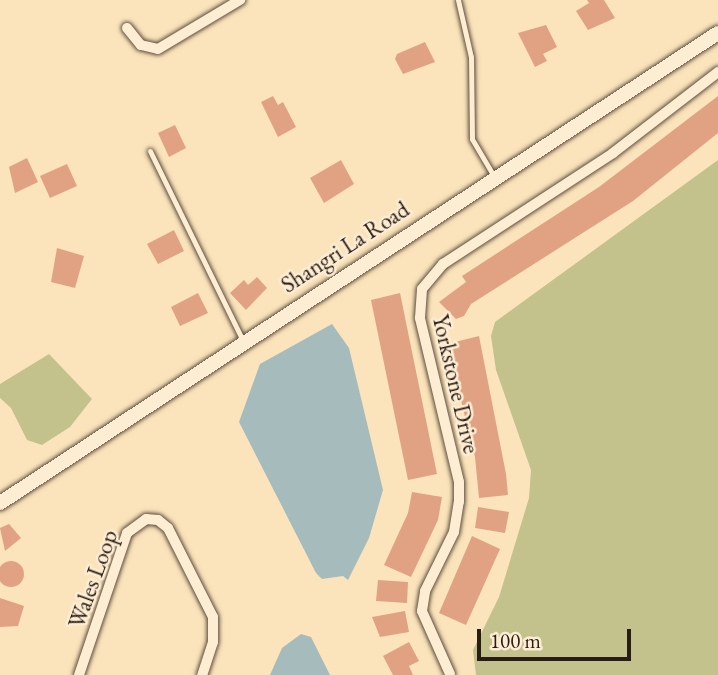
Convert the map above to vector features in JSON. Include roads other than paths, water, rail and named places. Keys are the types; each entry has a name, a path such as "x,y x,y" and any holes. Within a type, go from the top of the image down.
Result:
{"street":[{"path":"127,28 141,45 158,48 240,0"},
{"name":"Shangri La Road","path":"0,503 243,341 718,33"},
{"name":"Yorkstone Drive","path":"450,674 422,611 425,591 454,533 459,482 420,318 422,289 443,264 612,153 718,72"},
{"name":"Wales Loop","path":"79,675 127,533 146,519 158,520 168,528 213,617 213,642 202,675"}],"lane":[{"path":"458,0 468,37 472,139 495,178"},
{"path":"150,151 243,341"}]}
